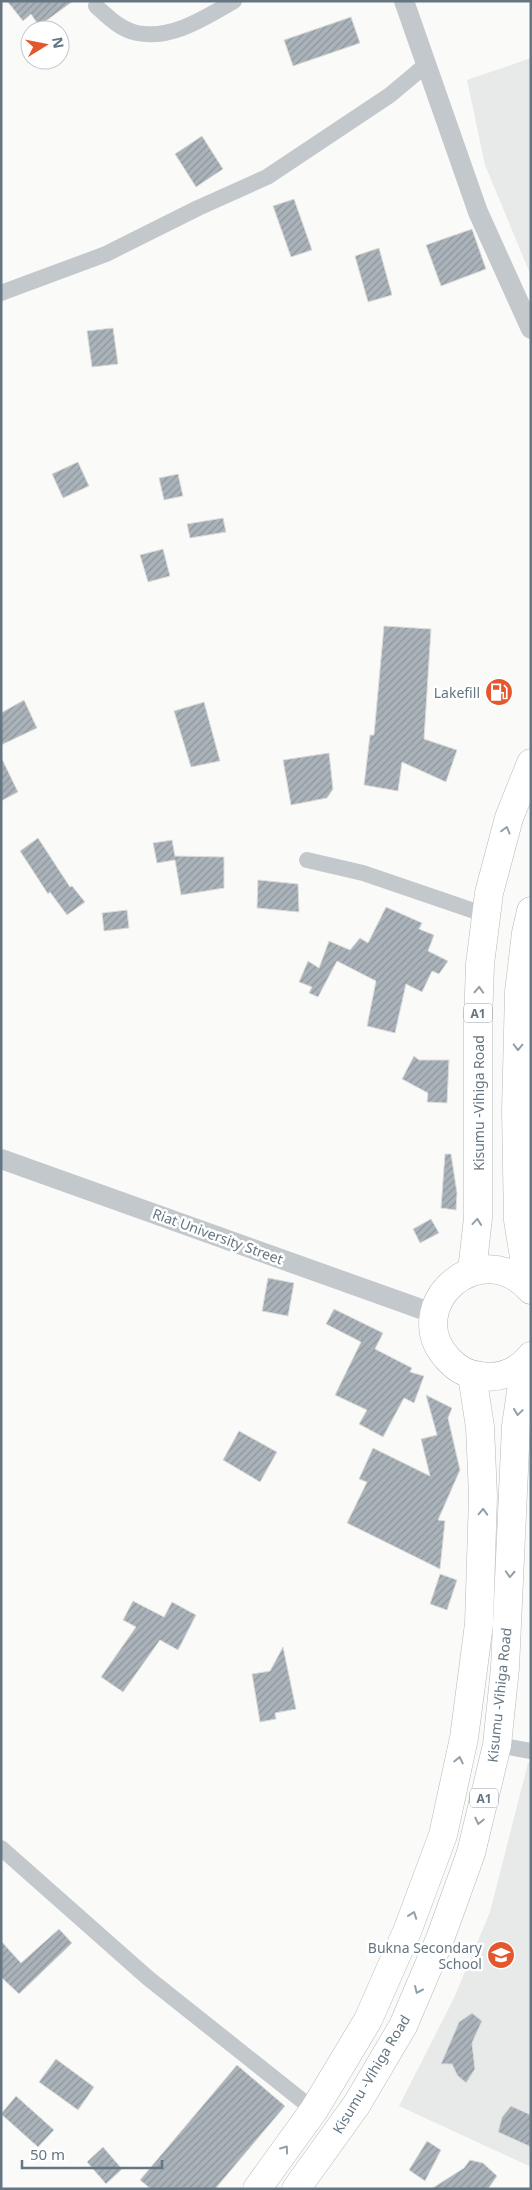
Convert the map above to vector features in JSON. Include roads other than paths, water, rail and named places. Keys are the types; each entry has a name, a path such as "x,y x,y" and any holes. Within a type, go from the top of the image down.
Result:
{"highway":[{"name":"Kisumu -Vihiga Road","path":"472,1271 478,1218 478,1023 480,964 489,893 509,818 531,763"},
{"name":"A1","path":"530,1289 518,1220 516,1112 519,992 526,933 531,911"},
{"name":"A1","path":"528,1360 509,1374 490,1378 472,1375 455,1366 444,1354 436,1339 435,1314 436,1305 444,1290 456,1278 472,1271 488,1268 505,1271 522,1280 530,1289"},
{"name":"Kisumu -Vihiga Road","path":"296,2189 357,2104 402,2026 440,1939 471,1853 497,1745 505,1668 516,1426 528,1360"},
{"name":"Kisumu -Vihiga Road","path":"256,2189 314,2110 368,2020 408,1929 442,1836 464,1738 480,1624 483,1496 480,1427 472,1375"}],"street":[{"path":"96,6 114,22 125,28 138,33 160,33 176,30 199,21 234,1"},
{"path":"404,1 478,212 531,329"},
{"path":"1,294 106,254 198,208 268,177 390,95 427,64"},
{"path":"307,860 364,874 486,915"},
{"name":"Riat University Street","path":"1,1159 435,1314"},
{"path":"497,1745 531,1751"},
{"path":"1,1848 148,1978 314,2110"}],"place":[{"name":"Lakefill","path":"499,692"},
{"name":"Bukna Secondary School","path":"501,1955"}]}
